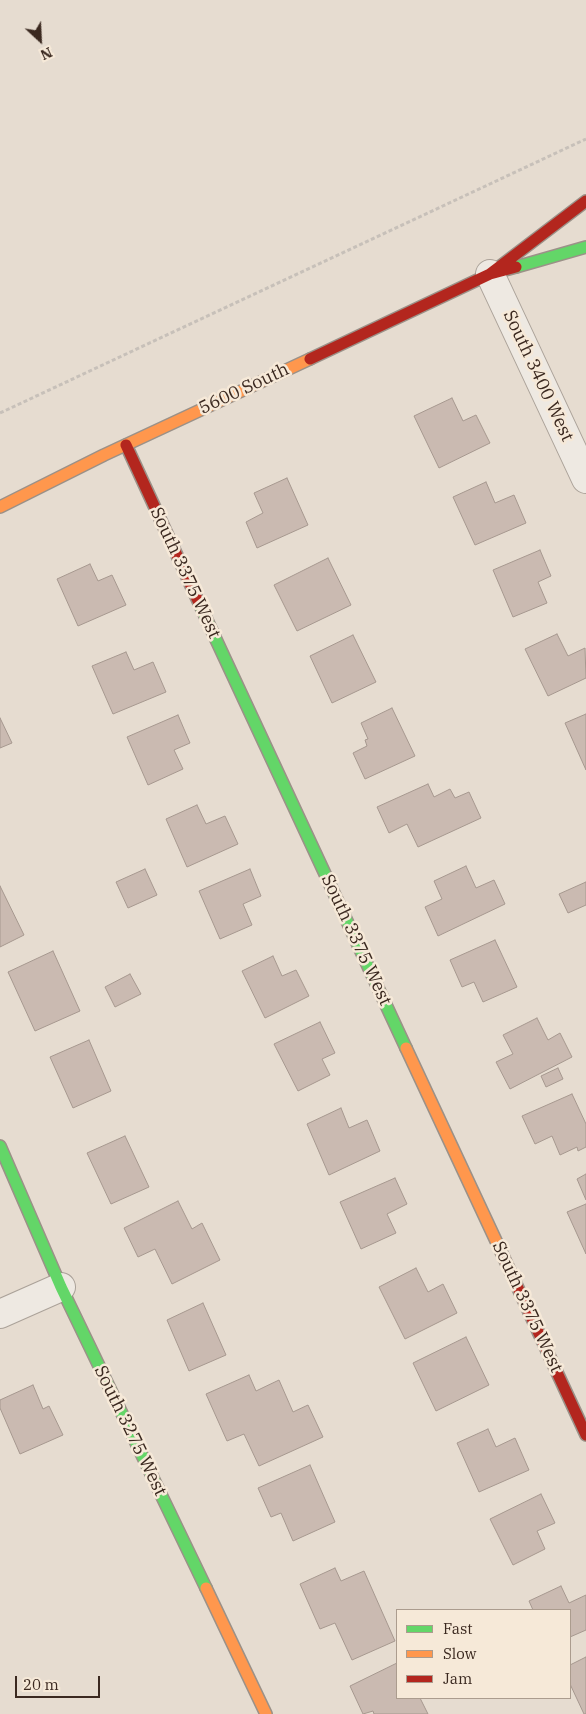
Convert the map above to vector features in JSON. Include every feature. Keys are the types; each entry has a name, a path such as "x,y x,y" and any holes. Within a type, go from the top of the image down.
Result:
{"street":[{"name":"5600 South","path":"490,274 586,201"},
{"name":"5600 South","path":"0,507 126,445 490,274 586,247"},
{"name":"South 3400 West","path":"490,274 586,479"},
{"name":"South 3375 West","path":"126,445 586,1435"},
{"name":"South 3275 West","path":"0,1146 61,1287 266,1714"},
{"path":"0,1314 61,1287"}],"path":[{"path":"0,412 586,139"}],"building":[{"path":"452,398 463,421 476,415 490,443 439,468 414,416"},
{"path":"287,478 308,525 257,548 246,522 263,513 254,493"},
{"path":"486,482 495,503 514,495 526,523 475,545 453,497"},
{"path":"540,550 551,576 538,582 547,603 513,617 493,570"},
{"path":"328,558 351,605 297,631 274,585"},
{"path":"90,564 98,581 112,575 126,605 78,626 57,579"},
{"path":"557,634 568,656 585,648 586,678 548,696 525,649"},
{"path":"353,635 376,682 332,703 310,656"},
{"path":"126,652 134,670 153,662 166,692 113,714 92,666"},
{"path":"392,708 415,756 365,779 353,753 367,746 365,740 368,739 361,723"},
{"path":"586,714 586,770 565,723"},
{"path":"178,715 190,743 174,750 183,769 148,785 127,737"},
{"path":"0,718 12,743 0,748"},
{"path":"428,784 434,797 450,789 455,798 469,792 481,818 418,847 407,824 389,833 377,807"},
{"path":"197,805 206,824 225,816 238,844 187,867 166,819"},
{"path":"466,866 476,888 494,880 505,904 438,936 425,907 442,899 434,881"},
{"path":"145,869 157,895 128,908 116,882"},
{"path":"250,869 261,896 243,904 252,925 220,939 199,891"},
{"path":"586,882 586,905 568,913 559,894"},
{"path":"0,886 24,935 0,947"},
{"path":"495,940 517,987 483,1002 474,982 462,987 450,960"},
{"path":"53,951 80,1011 35,1031 8,972"},
{"path":"273,956 282,976 296,970 309,996 265,1018 242,971"},
{"path":"130,974 141,994 115,1007 105,987"},
{"path":"537,1018 548,1040 560,1033 572,1057 510,1089 496,1062 513,1054 503,1035"},
{"path":"320,1022 335,1053 322,1059 330,1075 298,1091 274,1044"},
{"path":"89,1040 111,1091 73,1108 50,1057"},
{"path":"558,1068 563,1079 546,1087 541,1076"},
{"path":"572,1094 586,1124 586,1147 578,1151 577,1147 560,1155 552,1136 535,1144 522,1116"},
{"path":"341,1108 349,1128 367,1120 380,1151 329,1175 307,1124"},
{"path":"125,1136 149,1187 111,1204 87,1153"},
{"path":"586,1174 586,1200 577,1179"},
{"path":"395,1178 407,1204 387,1214 396,1233 361,1249 340,1202"},
{"path":"178,1201 192,1229 202,1223 220,1260 172,1284 155,1249 138,1257 124,1228"},
{"path":"586,1204 586,1254 567,1212"},
{"path":"416,1268 428,1292 443,1284 457,1313 405,1339 379,1287"},
{"path":"203,1303 226,1355 189,1371 167,1320"},
{"path":"466,1337 489,1385 436,1411 413,1363"},
{"path":"249,1375 256,1391 279,1380 293,1412 308,1405 323,1437 259,1466 244,1434 227,1441 206,1394"},
{"path":"33,1385 43,1409 49,1406 63,1435 20,1454 0,1408 0,1400"},
{"path":"488,1429 496,1447 515,1438 529,1470 479,1492 457,1443"},
{"path":"310,1465 335,1522 293,1541 281,1513 271,1517 258,1488"},
{"path":"541,1494 555,1523 537,1531 545,1549 513,1565 490,1519"},
{"path":"335,1568 341,1581 364,1571 395,1641 352,1660 335,1623 320,1629 300,1584"},
{"path":"561,1586 569,1603 586,1595 586,1630 571,1637 571,1609 533,1609 529,1601"},
{"path":"586,1657 586,1714 584,1714 571,1686 571,1664"},
{"path":"396,1663 396,1699 420,1699 428,1714 374,1714 373,1711 363,1714 350,1686"}],"traffic: fast":[{"path":"516,267 586,247"},
{"path":"199,603 406,1048"},
{"path":"0,1146 61,1287 206,1588"}],"traffic: slow":[{"path":"0,507 104,455 310,359"},
{"path":"406,1048 504,1258"},
{"path":"206,1588 266,1714"}],"traffic: jam":[{"path":"516,267 490,274 586,201"},
{"path":"310,359 490,274"},
{"path":"126,445 199,603"},
{"path":"504,1258 586,1435"}]}
